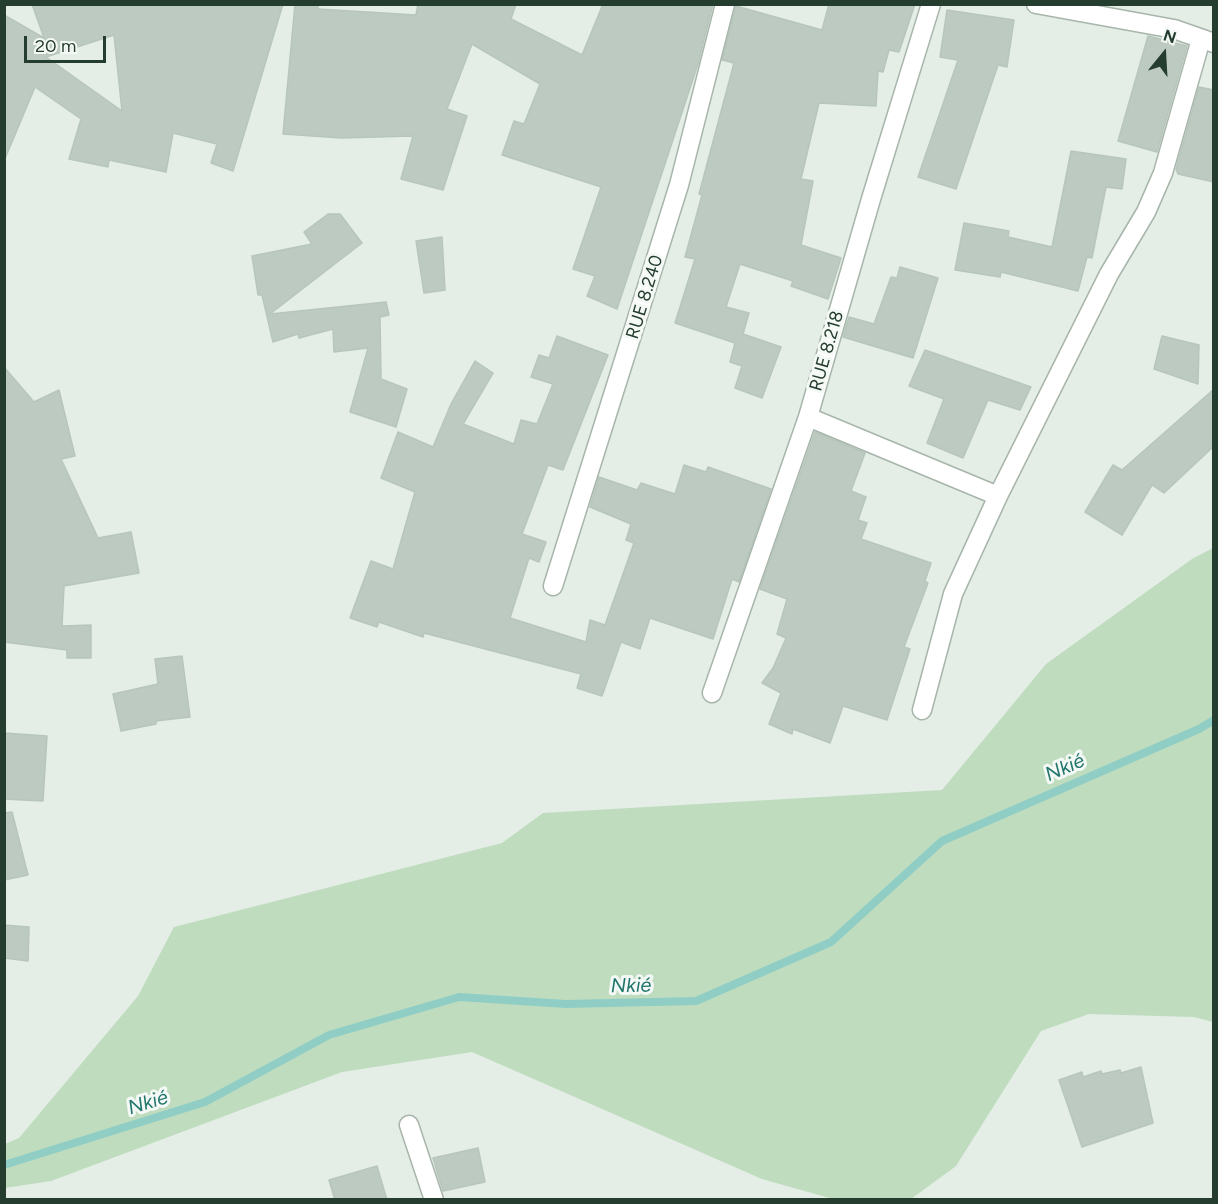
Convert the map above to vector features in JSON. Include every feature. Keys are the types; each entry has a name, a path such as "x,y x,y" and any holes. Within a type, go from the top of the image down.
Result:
{"street":[{"name":"RUE 8.240","path":"553,586 679,185 725,4"},
{"name":"RUE 8.218","path":"712,693 808,417 871,199 932,4"},
{"path":"922,710 953,594 998,496 1109,274 1146,212 1163,173 1207,41 1174,29 1036,4"},
{"path":"808,417 998,496"},
{"path":"410,1125 434,1200"}],"green space":[{"path":"1213,548 1213,1022 1194,1017 1089,1014 1041,1031 956,1166 911,1199 833,1199 762,1179 472,1052 342,1072 51,1181 5,1188 5,1144 19,1138 138,996 174,927 502,843 543,813 942,790 1046,664 1192,559"}],"building":[{"path":"32,4 283,4 233,171 211,163 217,144 173,133 166,172 109,160 108,167 69,159 81,119 35,87 4,161 4,15 44,38","holes":["114,35 122,111 46,57"]},
{"path":"295,4 318,4 318,9 416,15 418,4 516,4 511,19 582,55 603,4 713,4 698,64 617,309 587,296 595,276 573,269 601,187 502,155 514,121 524,124 540,84 472,44 447,109 467,116 443,190 401,179 413,136 341,138 283,134"},
{"path":"829,4 915,4 899,52 889,50 883,72 878,71 876,106 819,103 801,179 813,181 801,245 841,258 828,299 791,286 793,281 740,264 726,307 749,313 743,334 781,347 762,398 735,388 742,366 730,362 735,343 675,323 695,259 685,257 702,195 699,194 734,63 722,60 736,6 822,30"},
{"path":"947,10 1014,20 1007,67 998,65 956,189 918,177 958,60 940,57"},
{"path":"1148,36 1187,46 1157,152 1118,141"},
{"path":"1199,87 1214,90 1214,182 1178,174 1176,169"},
{"path":"1071,151 1126,159 1122,189 1106,187 1092,258 1087,257 1078,291 1001,272 1000,277 955,270 964,223 1009,231 1008,237 1052,247"},
{"path":"328,214 340,214 362,243 270,314 386,302 389,315 380,317 381,379 407,389 396,427 350,412 368,348 334,352 333,329 299,338 298,334 273,342 262,295 258,295 252,256 312,244 304,232"},
{"path":"442,237 445,290 424,293 416,241"},
{"path":"900,267 938,278 913,358 843,337 849,317 874,324 891,277 897,278"},
{"path":"557,336 608,355 563,470 548,465 522,534 546,542 539,562 529,558 510,618 586,642 590,620 605,625 634,543 626,540 631,524 590,507 599,477 637,490 641,483 675,494 684,465 706,472 708,467 771,489 739,582 732,579 713,639 650,618 640,649 621,642 602,696 577,688 581,674 424,633 423,637 379,622 377,627 350,618 371,561 393,569 415,492 381,478 398,432 433,447 451,404 475,361 493,373 463,424 514,444 521,420 537,424 553,384 531,377 539,355 549,358"},
{"path":"1162,336 1199,345 1198,384 1154,369"},
{"path":"925,350 1031,387 1020,410 988,400 963,458 927,443 944,399 909,386"},
{"path":"4,367 34,402 59,390 75,456 61,459 98,538 131,532 139,573 64,586 62,626 91,625 91,658 67,658 67,650 4,642"},
{"path":"1214,389 1214,446 1164,493 1152,485 1122,535 1085,512 1113,465 1122,470"},
{"path":"815,432 865,453 851,491 866,497 858,520 867,523 861,539 931,563 925,581 928,583 904,647 910,649 887,720 843,706 830,743 793,729 792,734 769,724 781,693 762,683 773,668 786,638 777,634 787,599 760,589"},
{"path":"182,656 190,717 156,721 156,724 121,731 113,694 158,684 155,659"},
{"path":"4,733 47,736 43,801 4,799"},
{"path":"12,812 28,875 4,880 4,813"},
{"path":"4,925 29,927 28,961 4,958"},
{"path":"1141,1067 1153,1123 1082,1147 1059,1080 1082,1072 1083,1077 1101,1071 1102,1074 1120,1070 1121,1073"},
{"path":"478,1148 485,1182 443,1191 433,1158"},
{"path":"377,1166 387,1200 335,1200 329,1180"}],"waterway":[{"name":"Nkié","path":"4,1165 205,1102 329,1035 459,997 566,1004 696,1001 831,942 942,841 1199,729 1214,720"}]}
